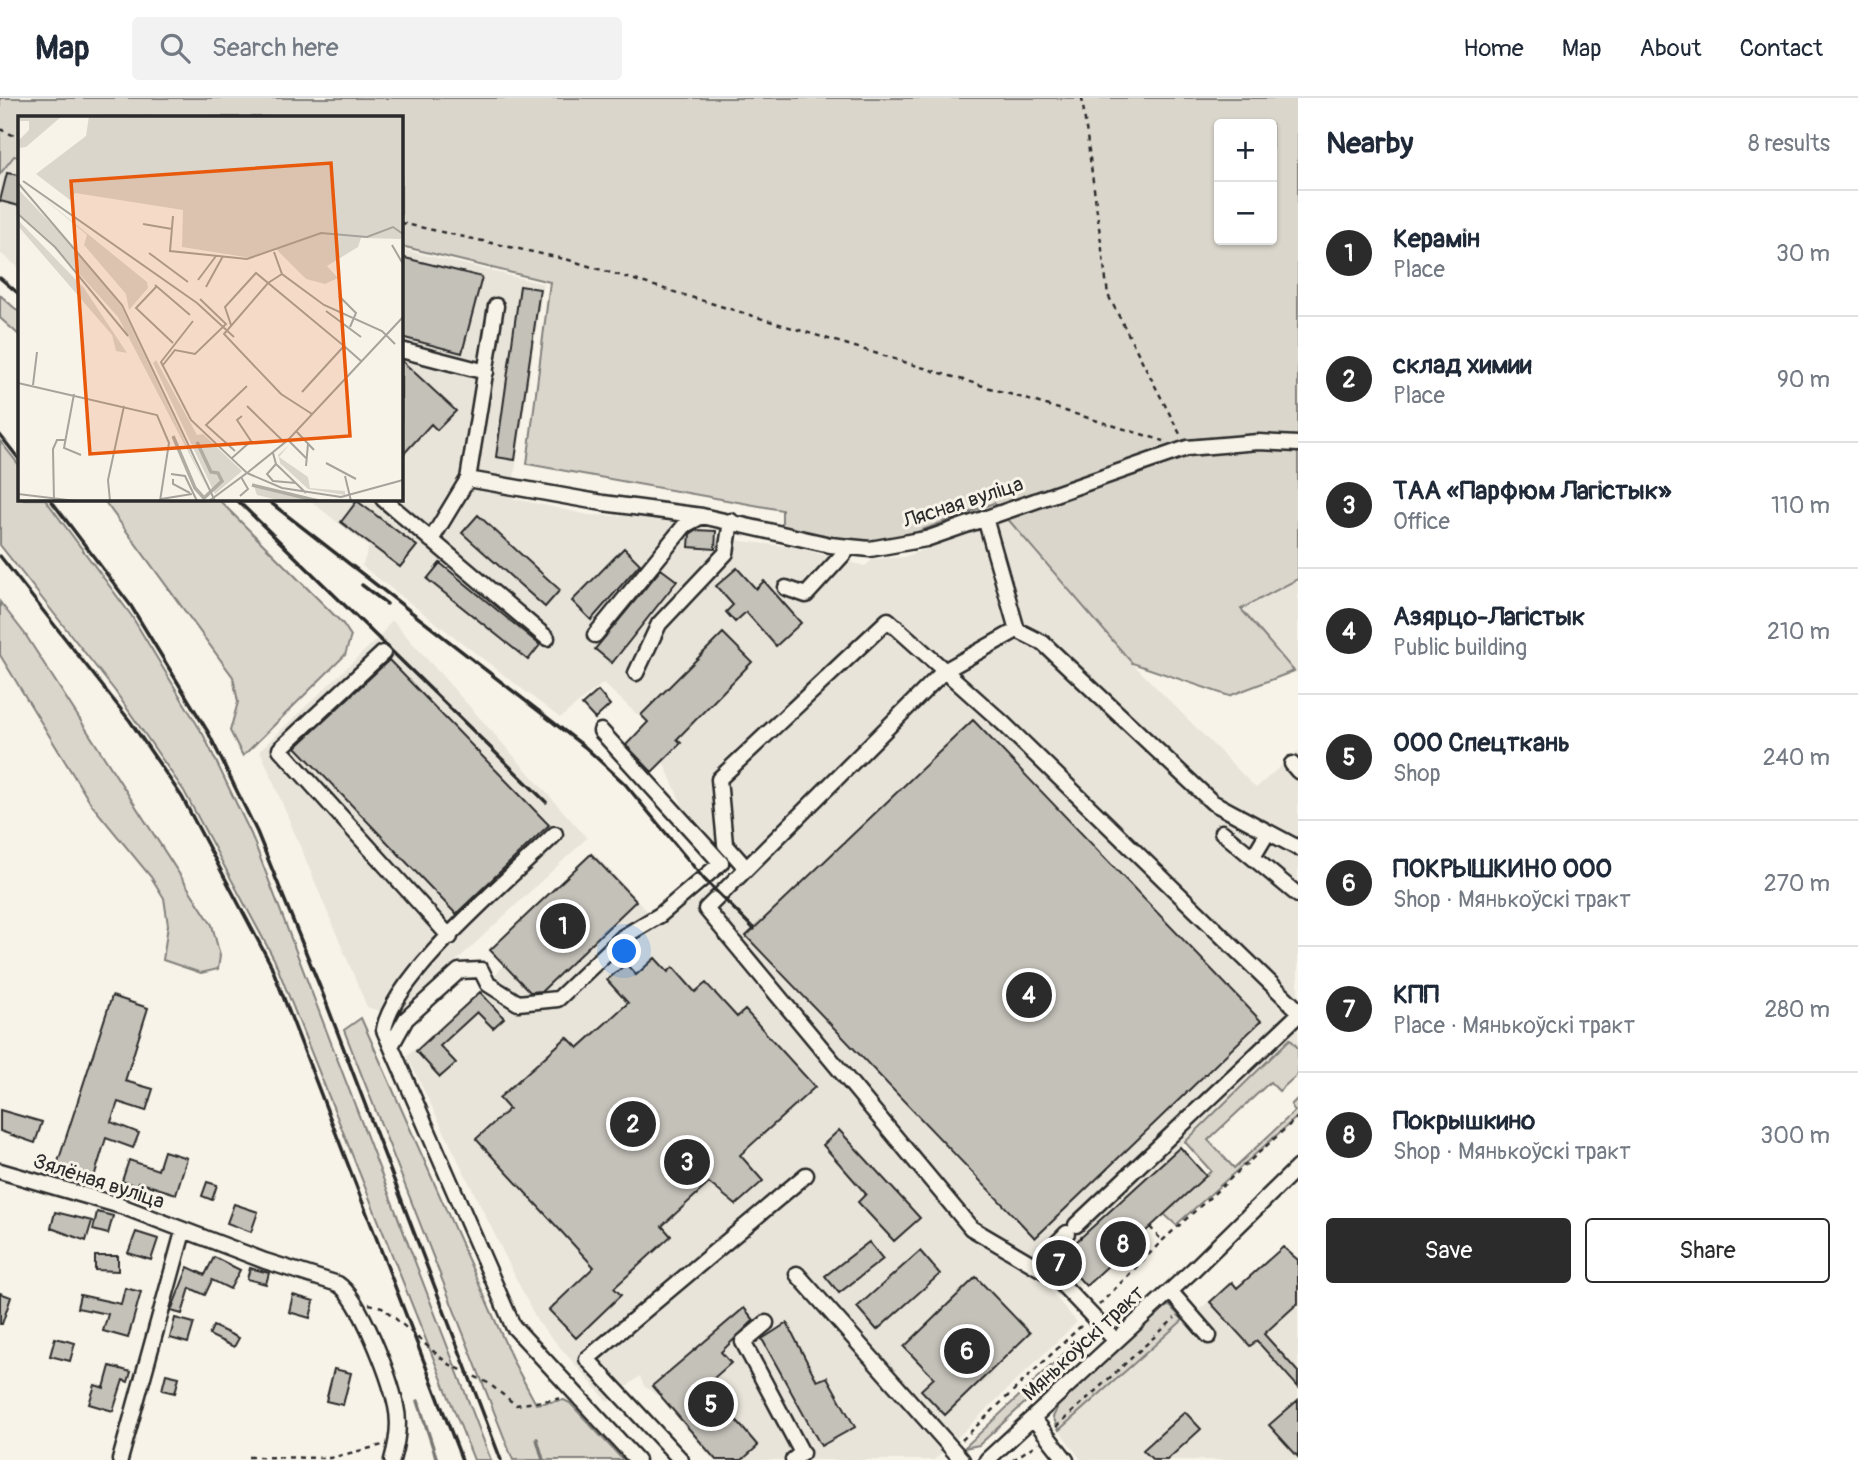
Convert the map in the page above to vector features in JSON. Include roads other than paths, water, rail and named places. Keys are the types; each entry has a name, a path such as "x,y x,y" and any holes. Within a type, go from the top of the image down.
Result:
{"street":[{"path":"431,540 468,479 496,306"},
{"path":"402,350 486,372"},
{"name":"Лясная вуліца","path":"468,479 731,521 849,548 870,549 926,539 1187,448 1258,442 1298,444"},
{"path":"384,500 548,638"},
{"path":"595,635 685,525 702,516"},
{"path":"985,518 1017,630 1043,643 1212,802 1298,848"},
{"path":"636,673 659,624 726,553 731,521"},
{"path":"786,588 806,595 849,548"},
{"path":"746,868 725,844 719,779 888,620 1004,724 1298,1013 1035,1265"},
{"path":"1017,630 944,671 706,909 971,1228 1056,1278 1116,1341"},
{"path":"383,653 280,750 450,937"},
{"path":"392,1044 406,1019 459,971 481,970 488,984 518,1003 558,999 623,937 660,915 721,863 601,731"},
{"path":"1222,832 1298,895"},
{"path":"1253,857 1268,832"},
{"path":"555,834 424,960 387,1014 384,1030 513,1326 637,1460"},
{"name":"Мянькоўскі тракт","path":"988,1460 1170,1291 1298,1167"},
{"name":"Зялёная вуліца","path":"0,1171 121,1206 183,1232 338,1284 356,1301 396,1406 393,1460"},
{"path":"681,1460 587,1359 806,1175"},
{"path":"120,1460 183,1232"},
{"path":"797,1274 962,1460"},
{"path":"1170,1291 1209,1336"},
{"path":"766,1323 743,1342 802,1452 793,1460"},
{"path":"1033,1418 1066,1460"}],"waterway":[{"path":"418,1401 437,1460"},
{"path":"537,1439 543,1460"}],"railway":[{"path":"0,278 18,293"},
{"path":"0,435 18,458"},
{"path":"51,500 131,606 208,732 257,832 324,997 501,1460"},
{"path":"237,500 546,802"},
{"path":"267,500 585,747 625,784 704,879 754,929"},
{"path":"0,556 130,721 182,797 271,965 462,1460"},
{"path":"362,585 387,604"}],"place":[{"name":"Керамін","path":"563,926"},
{"name":"Азярцо-Лагістык","path":"1029,995"},
{"name":"склад химии","path":"633,1124"},
{"name":"ТАА «Парфюм Лагістык»","path":"687,1162"},
{"name":"Покрышкино","path":"1123,1244"},
{"name":"КПП","path":"1059,1263"},
{"name":"ПОКРЫШКИНО ООО","path":"967,1351"},
{"name":"ООО Спецткань","path":"711,1404"}]}
